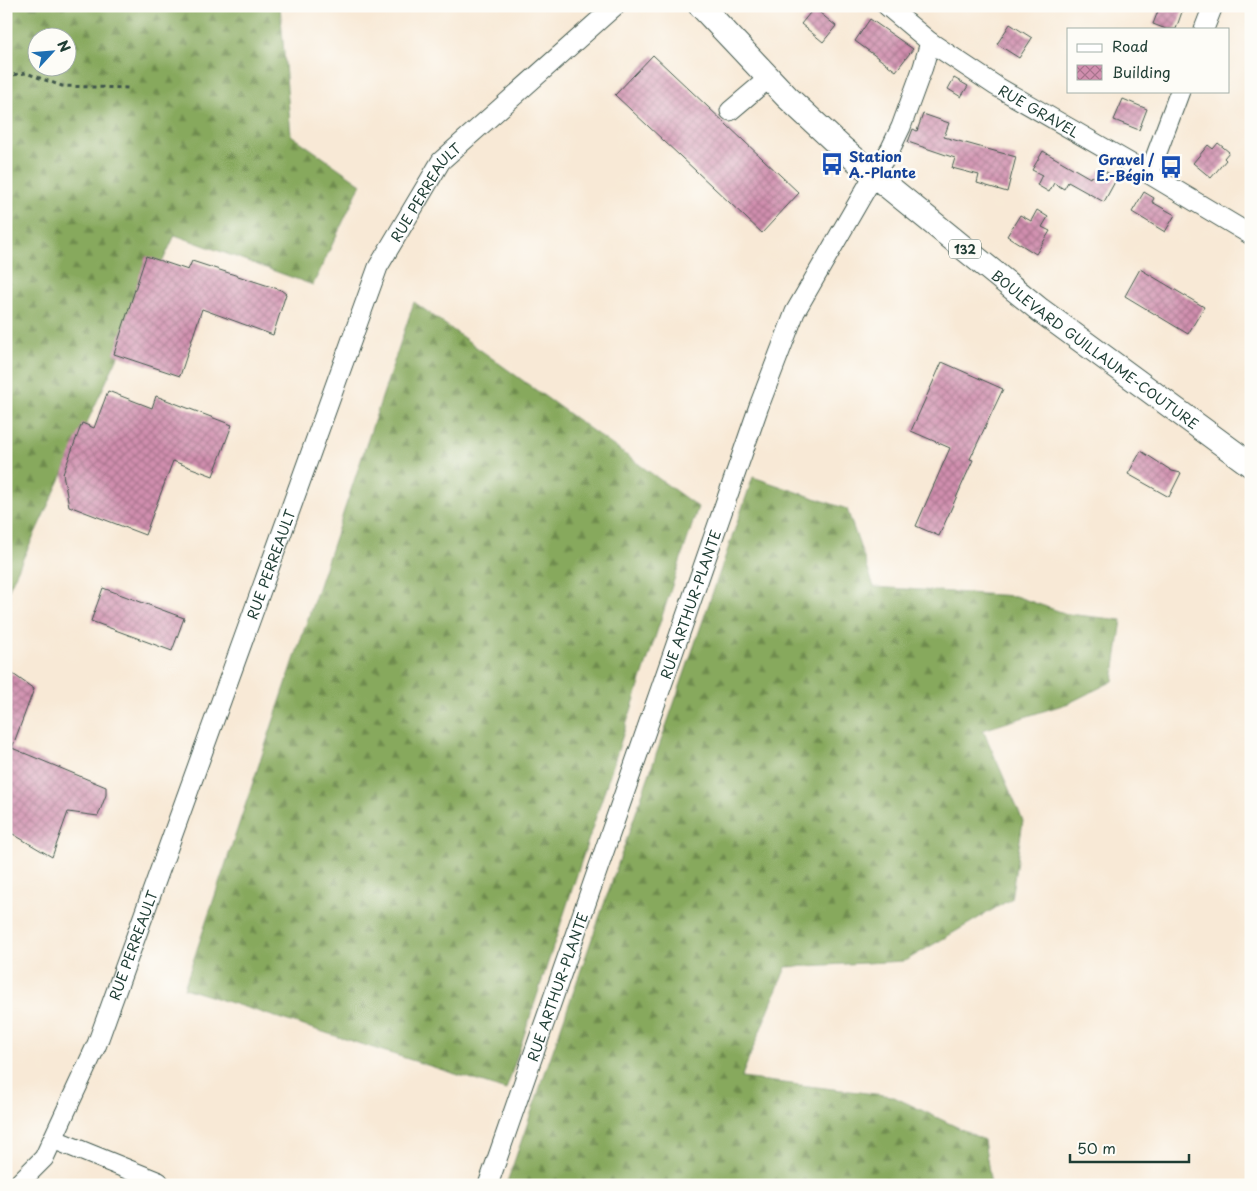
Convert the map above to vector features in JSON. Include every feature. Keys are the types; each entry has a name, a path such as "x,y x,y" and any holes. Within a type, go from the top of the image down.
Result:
{"main road":[{"name":"BOULEVARD GUILLAUME-COUTURE","path":"701,6 769,78 843,149 874,175 1040,310 1251,465"}],"street":[{"name":"RUE PERREAULT","path":"17,1185 44,1158 97,1044 378,267 441,161 615,6"},
{"name":"RUE GRAVEL","path":"886,6 930,42 996,86 1251,235"},
{"path":"1204,28 1213,6"},
{"name":"RUE ARTHUR-PLANTE","path":"488,1185 766,389 795,312 890,150 901,127 923,68 930,42"},
{"path":"730,111 769,78"},
{"path":"1149,174 1180,92"},
{"path":"53,1139 159,1182"}],"path":[{"path":"6,76 26,73 62,86 128,88"}],"green space":[{"path":"6,6 280,6 291,135 361,184 313,285 175,235 6,595"},
{"path":"414,302 698,507 506,1090 184,988"},
{"path":"753,477 847,509 874,587 1015,596 1067,614 1122,620 1113,681 1069,703 983,730 1023,821 1011,899 905,961 786,967 741,1078 892,1096 984,1140 991,1185 506,1185"}],"building":[{"path":"1160,6 1184,6 1176,28 1163,28 1153,24"},
{"path":"814,8 836,26 823,42 801,24"},
{"path":"870,19 913,49 896,71 855,41"},
{"path":"1010,24 1032,38 1019,58 997,44"},
{"path":"653,55 799,193 762,233 615,95"},
{"path":"954,78 968,86 961,97 948,89"},
{"path":"1123,99 1147,109 1139,130 1114,120"},
{"path":"923,114 949,123 944,137 1016,157 1007,192 977,183 979,175 952,168 955,158 908,142 913,129 917,131"},
{"path":"1218,143 1229,152 1224,158 1226,160 1211,178 1193,163 1208,145 1213,149"},
{"path":"1043,151 1090,178 1091,176 1094,177 1101,169 1117,178 1104,202 1068,182 1064,189 1054,183 1049,192 1037,185 1042,175 1032,170"},
{"path":"1144,192 1154,198 1152,202 1175,215 1165,232 1132,212"},
{"path":"1037,210 1048,217 1042,227 1050,231 1036,254 1007,236 1020,215 1031,221"},
{"path":"146,256 188,270 192,261 281,290 286,294 273,335 202,309 180,376 114,354"},
{"path":"1140,269 1204,307 1188,334 1125,296"},
{"path":"942,362 1003,389 970,459 973,460 939,536 916,526 950,448 911,431"},
{"path":"108,391 152,408 156,396 232,425 213,476 173,461 145,535 69,506 63,474 82,423 94,428"},
{"path":"1141,451 1172,471 1181,473 1169,497 1128,474"},
{"path":"103,588 184,618 172,651 91,621"},
{"path":"6,669 34,689 12,748 106,787 106,795 98,816 68,812 52,857 6,830"}],"place":[{"name":"Station A.-Plante","path":"832,164"},
{"name":"Gravel / E.-Bégin","path":"1171,167"}]}
